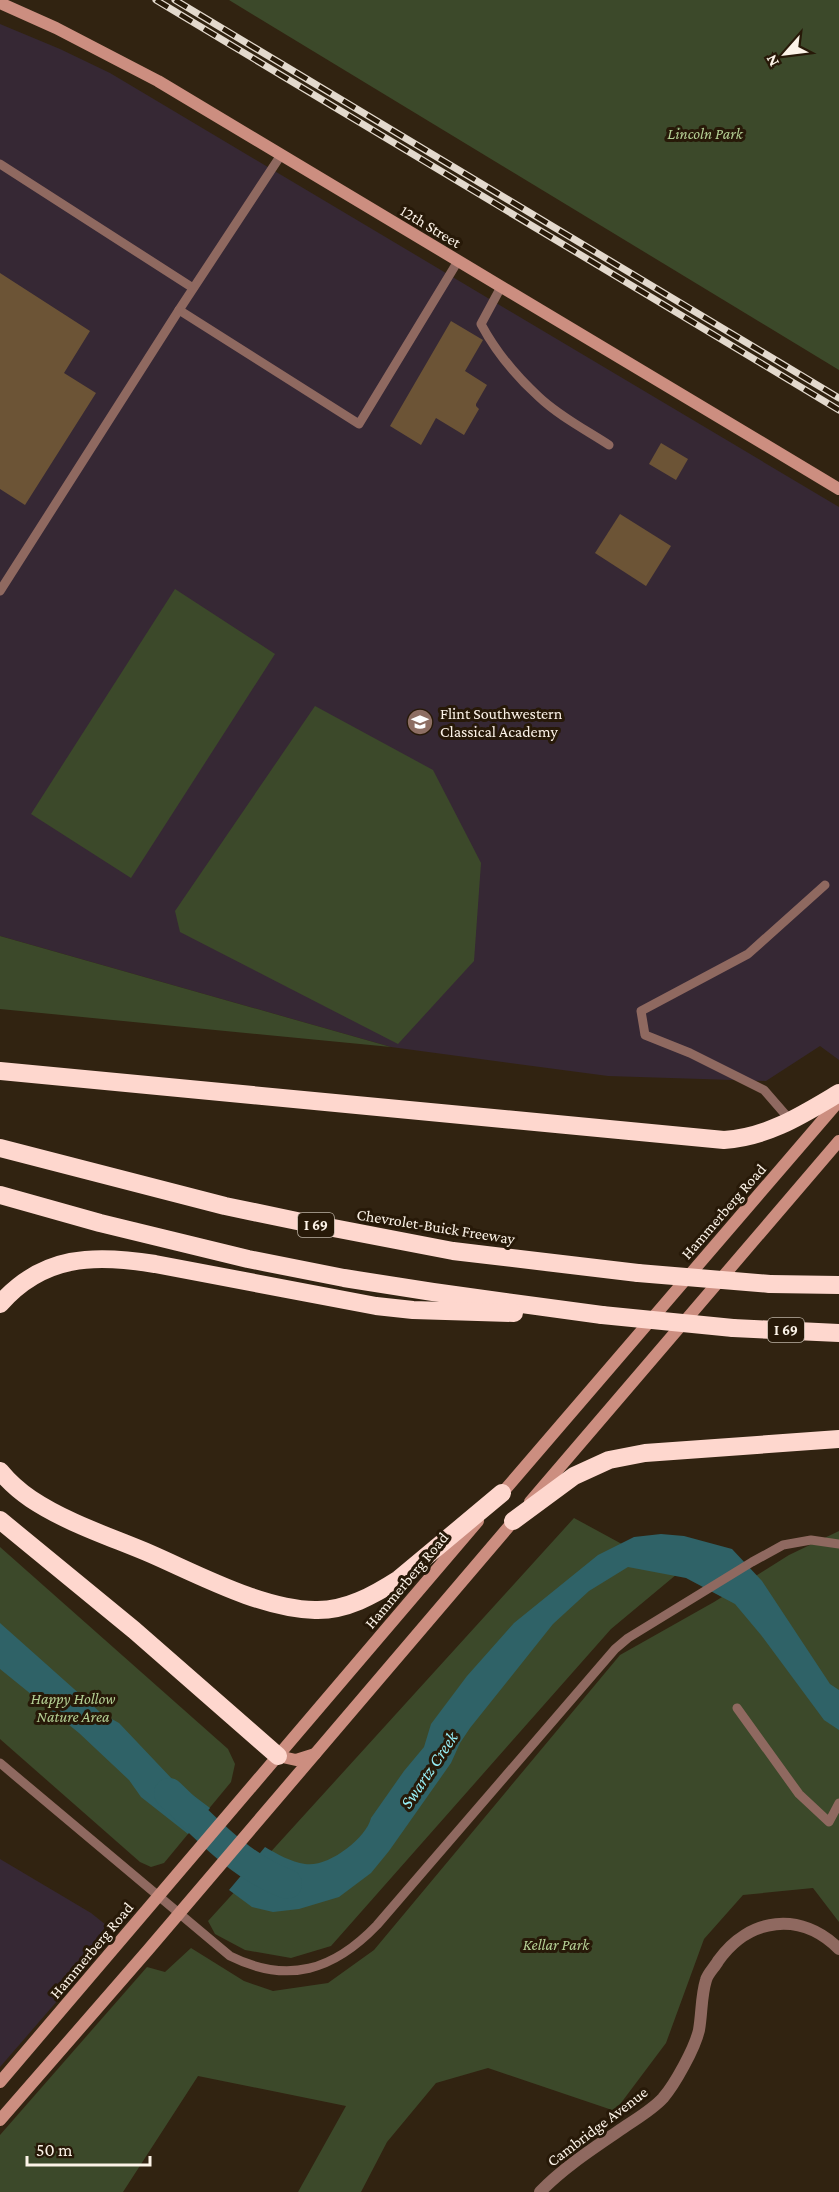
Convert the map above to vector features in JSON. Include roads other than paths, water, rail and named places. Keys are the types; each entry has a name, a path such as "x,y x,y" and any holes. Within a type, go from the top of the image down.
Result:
{"highway":[{"path":"0,1071 704,1139 742,1139 758,1135 791,1121 839,1094"},
{"name":"Chevrolet-Buick Freeway","path":"0,1148 225,1206 453,1251 638,1273 770,1284 839,1285"},
{"name":"I 69","path":"0,1196 248,1259 356,1280 598,1315 733,1328 839,1333"},
{"path":"0,1304 20,1284 36,1274 71,1261 91,1258 146,1262 305,1294 413,1310 598,1315"},
{"path":"513,1521 574,1476 609,1460 645,1453 839,1439"},
{"path":"0,1472 29,1498 70,1520 246,1594 281,1605 316,1610 353,1603 382,1590 399,1579 502,1493"},
{"path":"0,1520 134,1630 278,1756"}],"street":[{"name":"12th Street","path":"0,3 110,54 839,489"},
{"name":"Hammerberg Road","path":"0,2082 839,1101"},
{"path":"0,2120 839,1141"},
{"path":"278,1756 296,1760 315,1754"},
{"name":"Cambridge Avenue","path":"540,2192 560,2172 584,2157 663,2098 689,2054 698,2033 706,1978 726,1950 764,1926 785,1922 813,1930 839,1949"}],"lane":[{"path":"0,591 281,155"},
{"path":"0,164 194,288"},
{"path":"180,310 359,424 458,261"},
{"path":"501,287 481,324 507,365 540,399 609,445"},
{"path":"791,1121 764,1090 690,1053 645,1035 641,1011 748,954 825,885"},
{"path":"0,1763 230,1956 266,1970 291,1971 318,1967 357,1945 377,1925 615,1648 640,1630 783,1545 796,1541 826,1541 839,1544"},
{"path":"737,1708 799,1794 829,1822 839,1803"}],"water":[{"path":"661,1534 684,1536 732,1549 762,1581 830,1684 839,1690 839,1730 824,1720 735,1604 686,1578 628,1567 589,1591 553,1624 470,1728 451,1763 371,1873 339,1897 299,1909 273,1912 252,1907 229,1890 265,1847 295,1861 314,1864 334,1857 354,1843 362,1835 371,1818 404,1771 424,1747 431,1724 467,1676 514,1623 598,1555 634,1537"},
{"path":"0,1623 101,1713 119,1723 174,1781 210,1808 188,1834 141,1797 129,1780 79,1733 0,1669"}],"waterway":[{"name":"Swartz Creek","path":"169,1793 238,1856 253,1867 287,1884"}],"railway":[{"path":"156,0 839,410"},
{"path":"175,0 839,398"}],"place":[{"name":"Flint Southwestern Classical Academy","path":"420,722"}],"park label":[{"name":"Lincoln Park","path":"705,133"},
{"name":"Happy Hollow Nature Area","path":"73,1707"},
{"name":"Kellar Park","path":"556,1944"}]}
